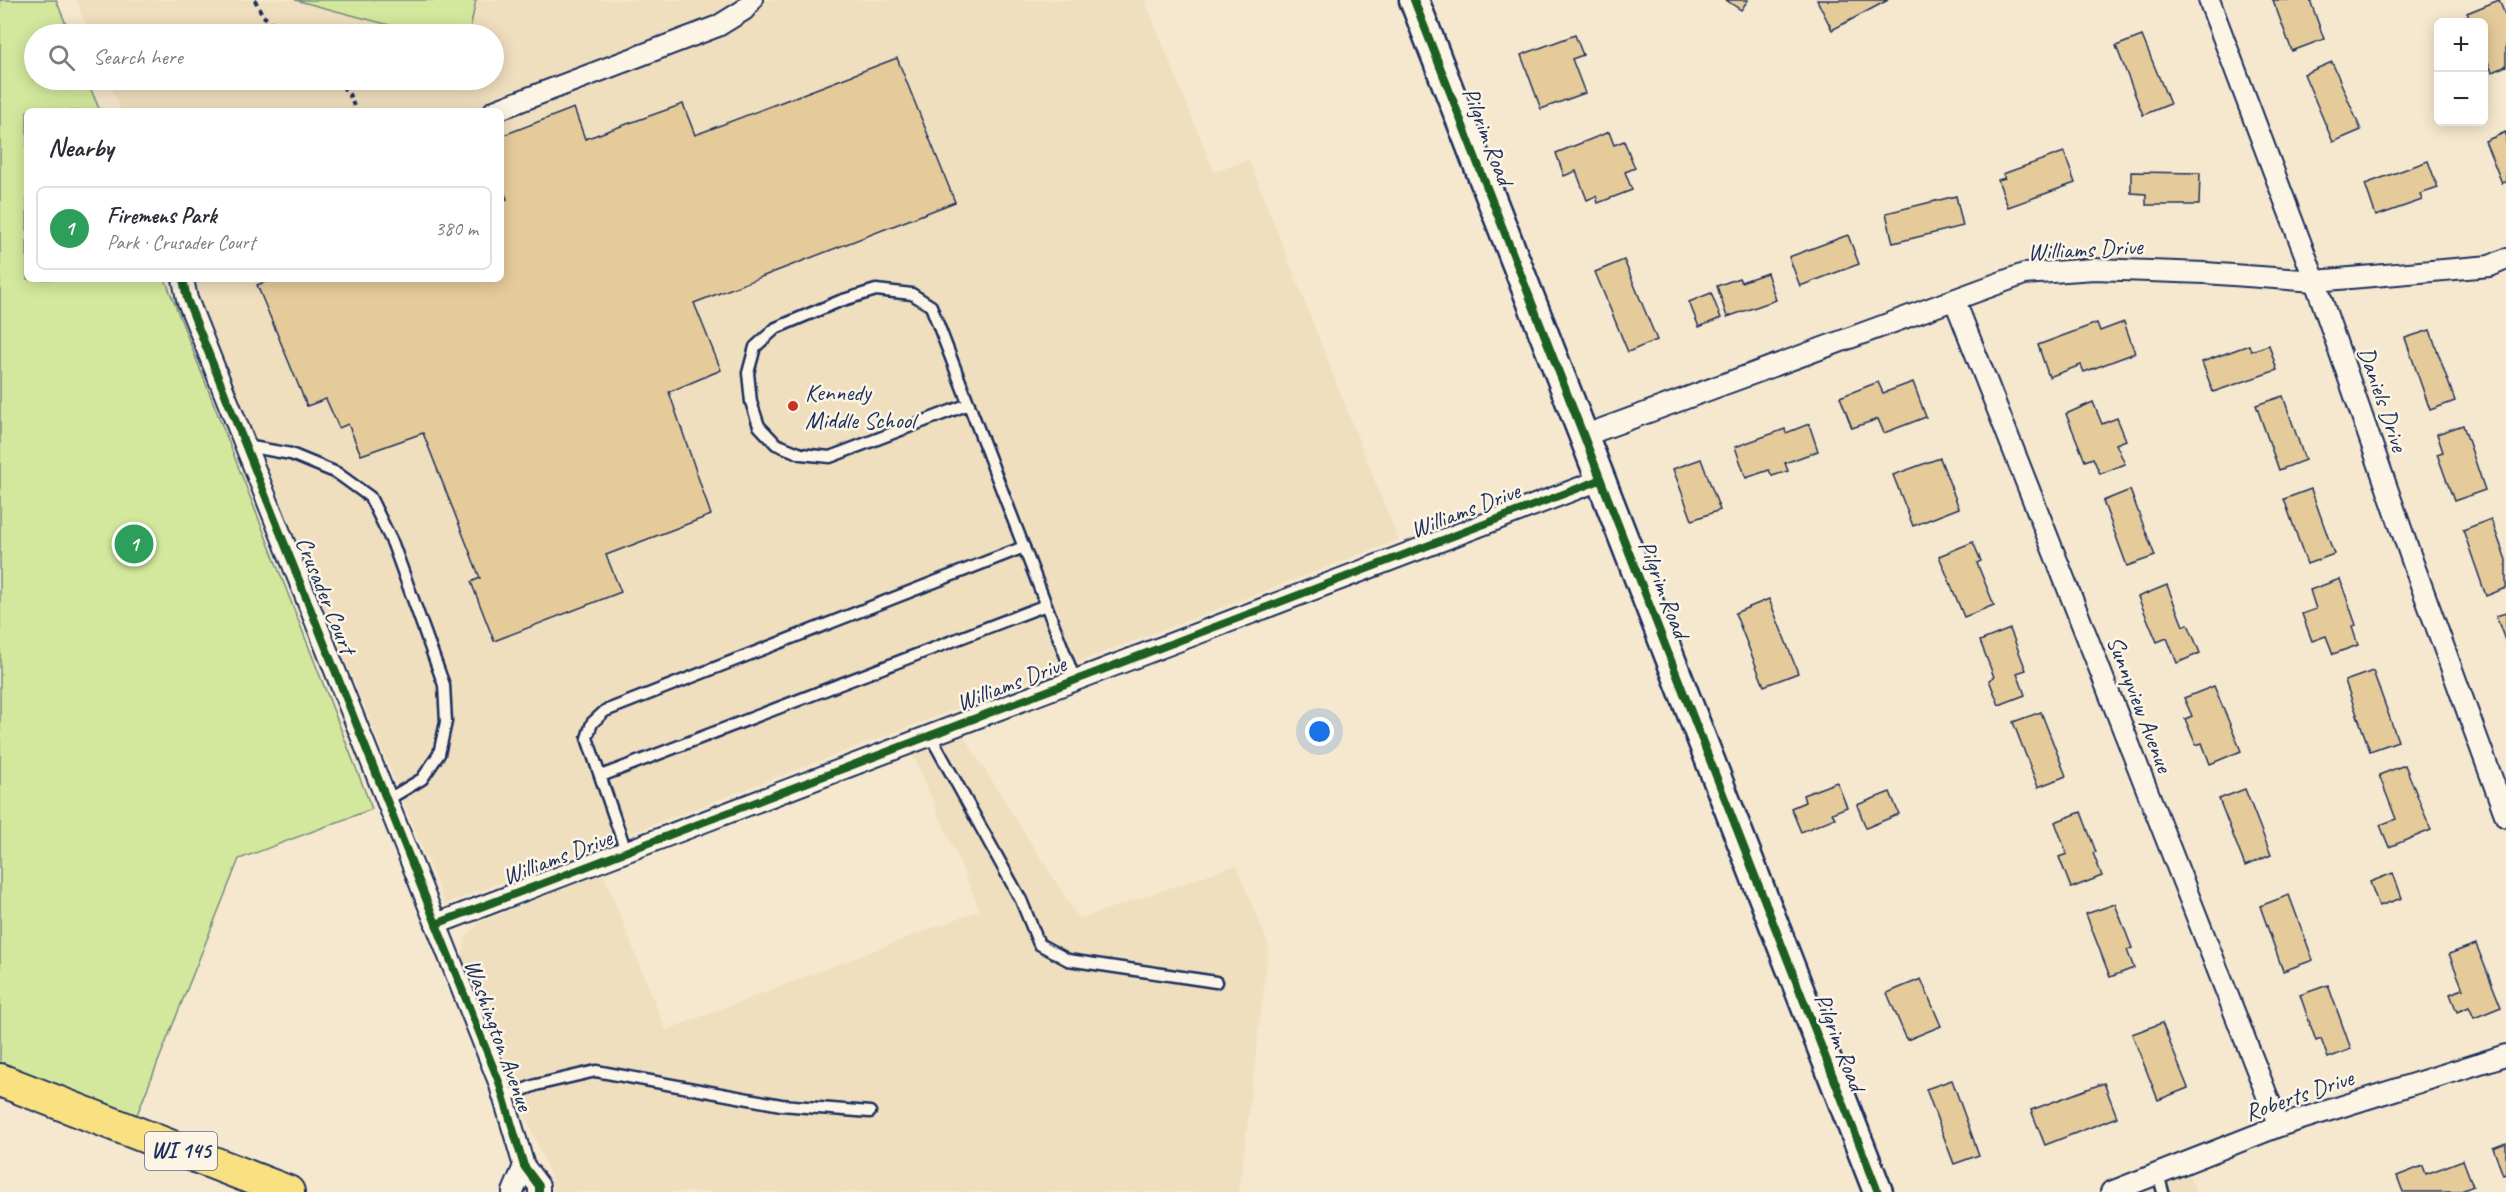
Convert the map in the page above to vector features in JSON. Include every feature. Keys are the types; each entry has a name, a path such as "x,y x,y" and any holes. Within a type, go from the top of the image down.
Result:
{"main road":[{"name":"WI 145","path":"0,1080 240,1184 288,1192"}],"street":[{"path":"502,108 718,26 744,10 752,0"},
{"name":"Pilgrim Road","path":"1414,0 1878,1192"},
{"name":"Daniels Drive","path":"2209,0 2315,281 2417,574 2506,817"},
{"name":"Williams Drive","path":"1583,436 2024,274 2094,269 2205,273 2315,281 2490,266 2506,259"},
{"name":"Crusader Court","path":"184,282 187,299 436,924"},
{"name":"Sunnyview Avenue","path":"1954,301 2279,1126"},
{"name":"Williams Drive","path":"436,924 1600,480"},
{"name":"Washington Avenue","path":"436,924 504,1096 524,1166 539,1186 539,1192"},
{"name":"Roberts Drive","path":"2111,1192 2160,1183 2279,1126 2506,1055"},
{"path":"513,1192 524,1166"}],"lane":[{"path":"969,404 830,457 801,454 776,444 759,426 751,402 748,373 755,347 776,328 840,301 876,290 912,294 931,306 969,404 1075,680"},
{"path":"246,446 291,454 337,473 370,497 393,544 444,686 446,722 439,754 422,779 387,800"},
{"path":"626,851 587,738 592,723 605,711 1024,547"},
{"path":"601,776 1046,605"},
{"path":"930,735 1021,900 1039,944 1068,960 1216,982"},
{"path":"504,1096 536,1085 596,1071 781,1105 870,1112"}],"path":[{"path":"255,0 263,16 274,24"},
{"path":"346,90 355,108"}],"shaded area":[{"name":"Kennedy Middle School","path":"76,0 1145,0 1214,172 1249,160 1398,540 445,904 191,282 504,282 504,108 120,108 112,90 504,90 504,24 86,24"},
{"path":"963,735 1079,919 1236,865 1269,946 1239,1192 554,1192 552,1180 468,978 462,958 465,939 478,923 603,873 666,1030 980,910 912,753"},
{"path":"2189,1175 2196,1192 2143,1192"}],"green space":[{"path":"0,0 56,0 66,24 24,24 24,90 91,90 99,108 24,108 24,282 166,282 372,809 239,859 136,1117 0,1066"},
{"path":"295,0 476,0 471,24 385,24"}],"building":[{"path":"1726,0 1748,0 1741,10"},
{"path":"1817,0 1888,0 1832,30"},
{"path":"2273,0 2310,0 2324,39 2292,51"},
{"path":"2499,0 2506,17 2506,66 2492,72 2488,62 2488,18 2469,18 2467,13"},
{"path":"1575,35 1583,55 1572,59 1585,93 1541,109 1521,55"},
{"path":"2142,36 2170,104 2143,115 2116,46"},
{"path":"897,58 955,202 694,303 721,370 669,392 711,515 606,555 621,592 494,641 471,582 480,578 423,433 361,455 348,424 339,428 326,399 307,406 257,285 264,282 504,282 504,200 507,199 504,192 504,135 574,108 585,139 683,104 695,135"},
{"path":"2332,62 2361,130 2333,142 2304,74"},
{"path":"1609,132 1614,145 1624,141 1635,168 1625,172 1632,190 1598,203 1596,196 1587,200 1576,171 1564,176 1556,153"},
{"path":"2506,132 2506,182 2502,183 2485,141"},
{"path":"2064,152 2075,183 2008,207 1998,180 2005,178 2003,174"},
{"path":"2428,161 2438,188 2420,194 2422,200 2376,216 2365,184"},
{"path":"2131,172 2200,173 2199,205 2146,205 2146,194 2131,193"},
{"path":"1956,196 1963,226 1893,243 1886,213"},
{"path":"1848,235 1859,264 1800,286 1789,257"},
{"path":"1624,260 1657,340 1628,352 1595,272"},
{"path":"1767,273 1776,300 1727,317 1717,286 1739,278 1741,282"},
{"path":"1711,293 1721,318 1699,327 1689,302"},
{"path":"2124,322 2135,353 2084,372 2081,365 2049,377 2038,345 2097,323 2100,331"},
{"path":"2430,330 2455,401 2430,410 2405,338"},
{"path":"2249,345 2251,351 2269,345 2277,370 2213,392 2202,362"},
{"path":"1878,382 1883,393 1913,382 1926,417 1884,433 1878,419 1852,428 1840,397"},
{"path":"2283,396 2305,460 2279,470 2256,405"},
{"path":"2093,402 2102,424 2117,418 2126,440 2116,444 2125,464 2100,474 2093,458 2085,461 2066,414"},
{"path":"1809,424 1818,451 1785,463 1788,471 1772,476 1769,470 1746,478 1735,447 1785,429 1786,433"},
{"path":"2463,425 2485,490 2454,501 2437,454 2443,452 2437,434"},
{"path":"1940,458 1959,508 1913,526 1893,475"},
{"path":"1701,459 1720,510 1692,520 1673,469"},
{"path":"2311,489 2334,554 2307,564 2284,499"},
{"path":"2130,490 2155,556 2127,566 2103,501"},
{"path":"2491,519 2506,560 2506,588 2486,596 2463,530"},
{"path":"1973,542 1981,561 1977,563 1994,605 1964,617 1939,556"},
{"path":"2340,579 2356,625 2352,627 2358,645 2333,654 2326,636 2312,641 2302,614 2316,609 2310,590"},
{"path":"2167,585 2183,626 2188,624 2200,653 2177,663 2167,638 2157,642 2138,597"},
{"path":"1769,599 1798,673 1764,686 1735,613"},
{"path":"2506,613 2506,643 2496,616"},
{"path":"2010,629 2026,670 2017,673 2025,695 1999,705 1989,680 1994,677 1980,641"},
{"path":"2373,671 2398,741 2370,751 2345,681"},
{"path":"2214,686 2241,751 2210,764 2202,743 2196,745 2185,719 2192,716 2184,698"},
{"path":"2041,712 2066,776 2038,787 2013,722"},
{"path":"2405,765 2431,830 2389,847 2380,825 2396,819 2379,775"},
{"path":"1837,782 1847,807 1832,813 1835,818 1801,832 1791,808 1805,802 1803,795"},
{"path":"2245,789 2271,855 2245,866 2219,799"},
{"path":"1890,792 1899,814 1866,828 1857,805"},
{"path":"2081,812 2102,876 2071,888 2059,857 2067,854 2055,822"},
{"path":"2393,873 2402,898 2379,906 2370,882"},
{"path":"2289,895 2313,960 2283,971 2260,906"},
{"path":"2115,904 2132,948 2127,950 2134,968 2110,977 2086,914"},
{"path":"2476,944 2501,1007 2474,1018 2469,1007 2457,1012 2450,994 2463,989 2449,954"},
{"path":"1921,979 1941,1026 1907,1040 1887,993"},
{"path":"2328,985 2351,1049 2328,1058 2321,1039 2316,1041 2300,995"},
{"path":"2162,1023 2188,1088 2158,1100 2132,1034"},
{"path":"1952,1080 1979,1155 1954,1164 1926,1089"},
{"path":"2104,1083 2117,1117 2045,1145 2031,1110"},
{"path":"2506,1143 2506,1174 2503,1175 2493,1148"},
{"path":"2463,1160 2473,1186 2459,1192 2403,1192 2397,1176 2423,1166 2426,1174"}],"cycle path":[{"path":"1414,0 1878,1192"},
{"path":"184,282 187,299 499,1082 524,1166 539,1186 539,1192"},
{"path":"436,924 1600,480"}],"place":[{"name":"Kennedy Middle School","path":"793,406"},
{"name":"Firemens Park","path":"134,544"}]}
